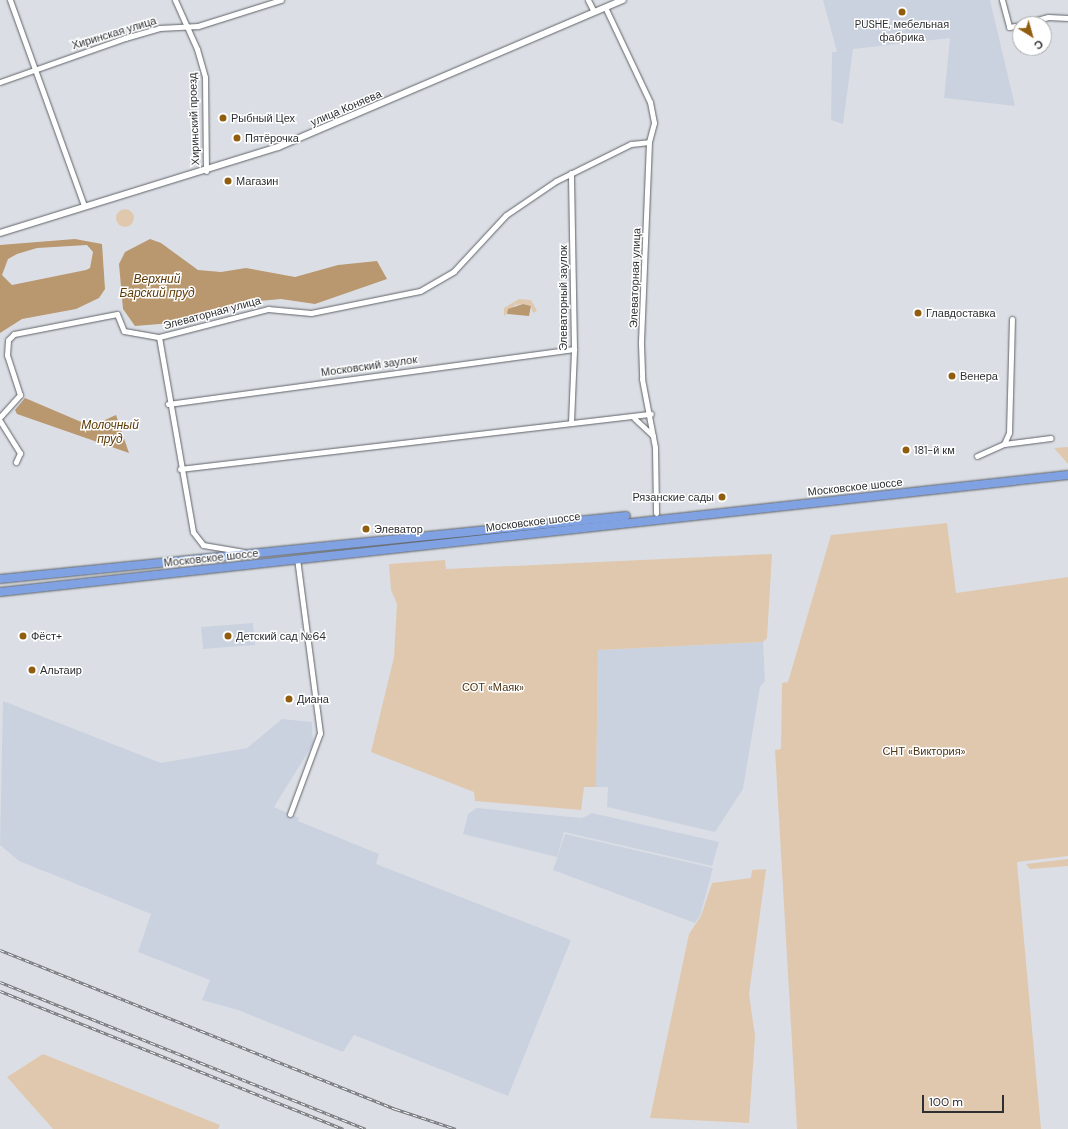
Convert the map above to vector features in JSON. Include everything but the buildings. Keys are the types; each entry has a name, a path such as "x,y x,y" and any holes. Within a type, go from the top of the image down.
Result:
{"highway":[{"name":"Московское шоссе","path":"0,580 266,554 1068,470"},
{"name":"Московское шоссе","path":"0,592 1068,475"}],"street":[{"path":"10,0 31,64 36,68 84,205"},
{"name":"Хиринский проезд","path":"175,0 188,27 205,77 206,171"},
{"name":"Хиринская улица","path":"0,82 36,68 159,28 188,27 281,0"},
{"path":"588,0 594,12"},
{"name":"улица Коняева","path":"0,233 84,205 206,171 278,147 378,106 623,0"},
{"path":"1002,0 1009,27 1012,26"},
{"name":"Элеваторная улица","path":"605,7 650,102 654,123 649,142 641,344 642,379 651,414 654,436 656,513"},
{"path":"1052,17 1068,18"},
{"name":"Элеваторная улица","path":"159,337 268,309 311,313 420,291 454,271 506,215 570,173 630,144 649,142"},
{"name":"Элеваторный заулок","path":"570,173 574,349 570,422"},
{"path":"0,417 20,395 7,355 8,340 14,334 117,314 124,331 159,337 168,404 190,526 197,540 221,549 266,554"},
{"path":"1004,444 1009,433 1012,319"},
{"name":"Московский заулок","path":"168,404 574,349"},
{"path":"180,469 570,422 634,418 651,414"},
{"path":"634,418 654,436"},
{"path":"0,421 20,453 16,462"},
{"path":"977,456 1004,444 1051,438"},
{"path":"290,814 320,733 297,559"}],"shaded area":[{"path":"823,0 990,0 1015,106 944,98 950,38 853,49 843,124 831,120 832,52 837,52"},
{"name":"Детский сад №64","path":"253,623 255,645 203,649 201,627"},
{"path":"763,642 765,681 760,687 743,789 715,832 607,807 608,787 596,787 598,650"},
{"path":"3,701 161,763 247,748 282,719 312,722 313,744 274,807 299,818 298,821 379,854 376,864 571,940 508,1096 354,1035 343,1052 238,1010 202,1000 210,980 138,952 151,914 19,861 0,845"},
{"path":"477,808 582,818 592,813 719,842 712,866 564,832 557,857 463,834 468,814"},
{"path":"565,834 713,868 700,916 695,923 553,870"}],"green space":[{"path":"125,209 131,212 134,218 131,224 125,227 119,224 116,218 119,212"},
{"path":"519,299 531,300 537,311 533,313 531,306 523,304 515,305 504,316 504,308"},
{"path":"1068,447 1068,464 1054,448"},
{"name":"СНТ «Виктория»","path":"947,523 956,593 1068,577 1068,856 1017,862 1041,1129 797,1129 775,750 781,749 782,683 788,682 831,535"},
{"name":"СОТ «Маяк»","path":"772,554 767,638 763,642 598,650 596,787 584,787 581,810 475,801 474,792 371,752 394,657 397,604 391,590 389,564 445,560 446,569"},
{"path":"1068,859 1068,866 1030,869 1026,864"},
{"path":"766,869 749,994 755,1036 749,1123 650,1118 689,934 701,916 712,883 751,878 752,870"},
{"path":"43,1054 220,1125 218,1129 53,1129 7,1077"}],"water":[{"path":"75,239 102,244 105,289 99,298 76,309 22,319 0,333 0,245","holes":["87,245 93,252 90,268 86,270 12,285 2,275 8,259 17,254 37,248"]},
{"name":"Верхний Барский пруд","path":"150,239 161,243 198,270 221,272 246,268 295,277 338,265 377,261 387,279 315,304 281,299 238,303 218,314 184,322 135,326 123,309 119,264 125,252"},
{"path":"523,304 531,306 529,316 507,314 508,309"},
{"name":"Молочный пруд","path":"25,398 86,424 96,424 116,415 129,453 17,414 15,410"}],"railway":[{"path":"0,950 396,1109 456,1129"},
{"path":"0,982 366,1129"},
{"path":"0,991 343,1129"}],"place":[{"name":"PUSHE, мебельная фабрика","path":"902,12"},
{"name":"Рыбный Цех","path":"223,118"},
{"name":"Пятёрочка","path":"237,138"},
{"name":"Магазин","path":"228,181"},
{"name":"Главдоставка","path":"918,313"},
{"name":"Венера","path":"952,376"},
{"name":"181-й км","path":"906,450"},
{"name":"Рязанские сады","path":"722,497"},
{"name":"Элеватор","path":"366,529"},
{"name":"Фёст+","path":"23,636"},
{"name":"Детский сад №64","path":"228,636"},
{"name":"Альтаир","path":"32,670"},
{"name":"Диана","path":"289,699"}]}
